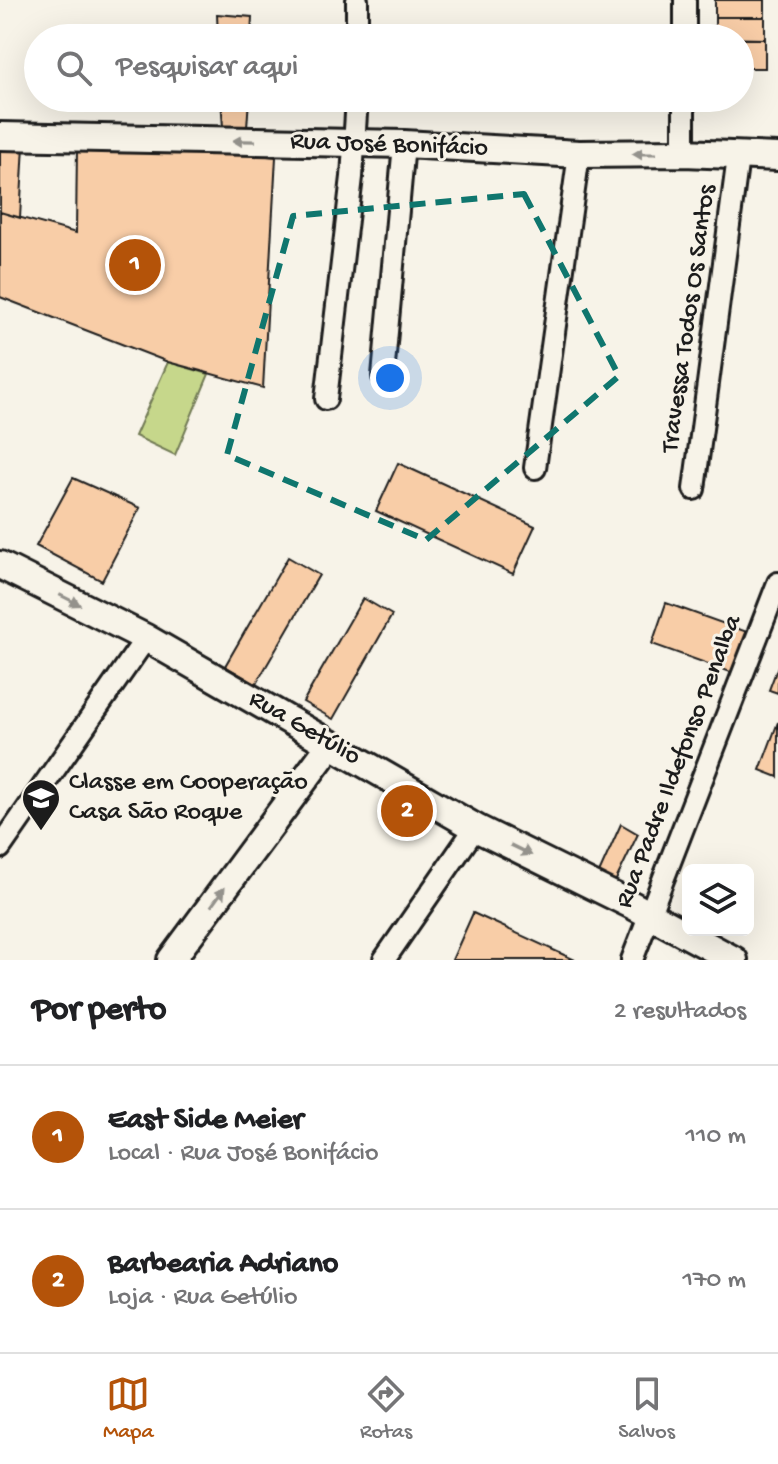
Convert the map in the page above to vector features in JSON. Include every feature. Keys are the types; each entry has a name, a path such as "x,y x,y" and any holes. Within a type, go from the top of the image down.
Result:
{"street":[{"path":"357,0 357,24"},
{"path":"685,0 685,24"},
{"path":"326,399 356,112"},
{"path":"684,112 684,153"},
{"name":"Rua José Bonifácio","path":"0,136 404,144 579,154 684,153 778,157"},
{"path":"383,376 404,144"},
{"path":"535,468 579,154"},
{"name":"Travessa Todos Os Santos","path":"694,489 738,157"},
{"name":"Rua Getúlio","path":"0,565 146,638 478,829 734,960"},
{"name":"Rua Padre Ildefonso Penalba","path":"632,960 778,583"},
{"path":"0,848 146,638"},
{"path":"171,960 331,744"},
{"path":"384,960 471,834 478,829"}],"highlighted area":[{"path":"524,194 619,376 426,540 227,455 293,216"}],"green space":[{"path":"168,362 209,374 175,455 135,436"}],"building":[{"path":"715,0 765,0 765,17 715,17"},
{"path":"217,14 252,17 252,24 217,24"},
{"path":"715,17 765,17 765,39 754,39 754,24 715,24"},
{"path":"754,39 765,39 765,68 754,68"},
{"path":"222,112 248,112 247,128 223,127"},
{"path":"0,145 24,145 20,218 0,212"},
{"path":"169,145 276,157 263,388 168,362 0,297 0,212 76,233 77,147"},
{"path":"398,463 535,526 513,574 376,511"},
{"path":"73,478 140,508 102,581 36,546"},
{"path":"288,557 319,575 256,684 225,666"},
{"path":"363,598 392,615 333,719 303,702"},
{"path":"666,603 750,633 736,674 652,644"},
{"path":"778,666 778,693 769,690"},
{"path":"778,722 778,777 760,770"},
{"path":"621,824 638,834 615,882 599,873"},
{"path":"473,913 575,960 452,960"}],"place":[{"name":"East Side Meier","path":"135,265"},
{"name":"Barbearia Adriano","path":"407,811"},
{"name":"Classe em Cooperação Casa São Roque","path":"41,832"}]}
